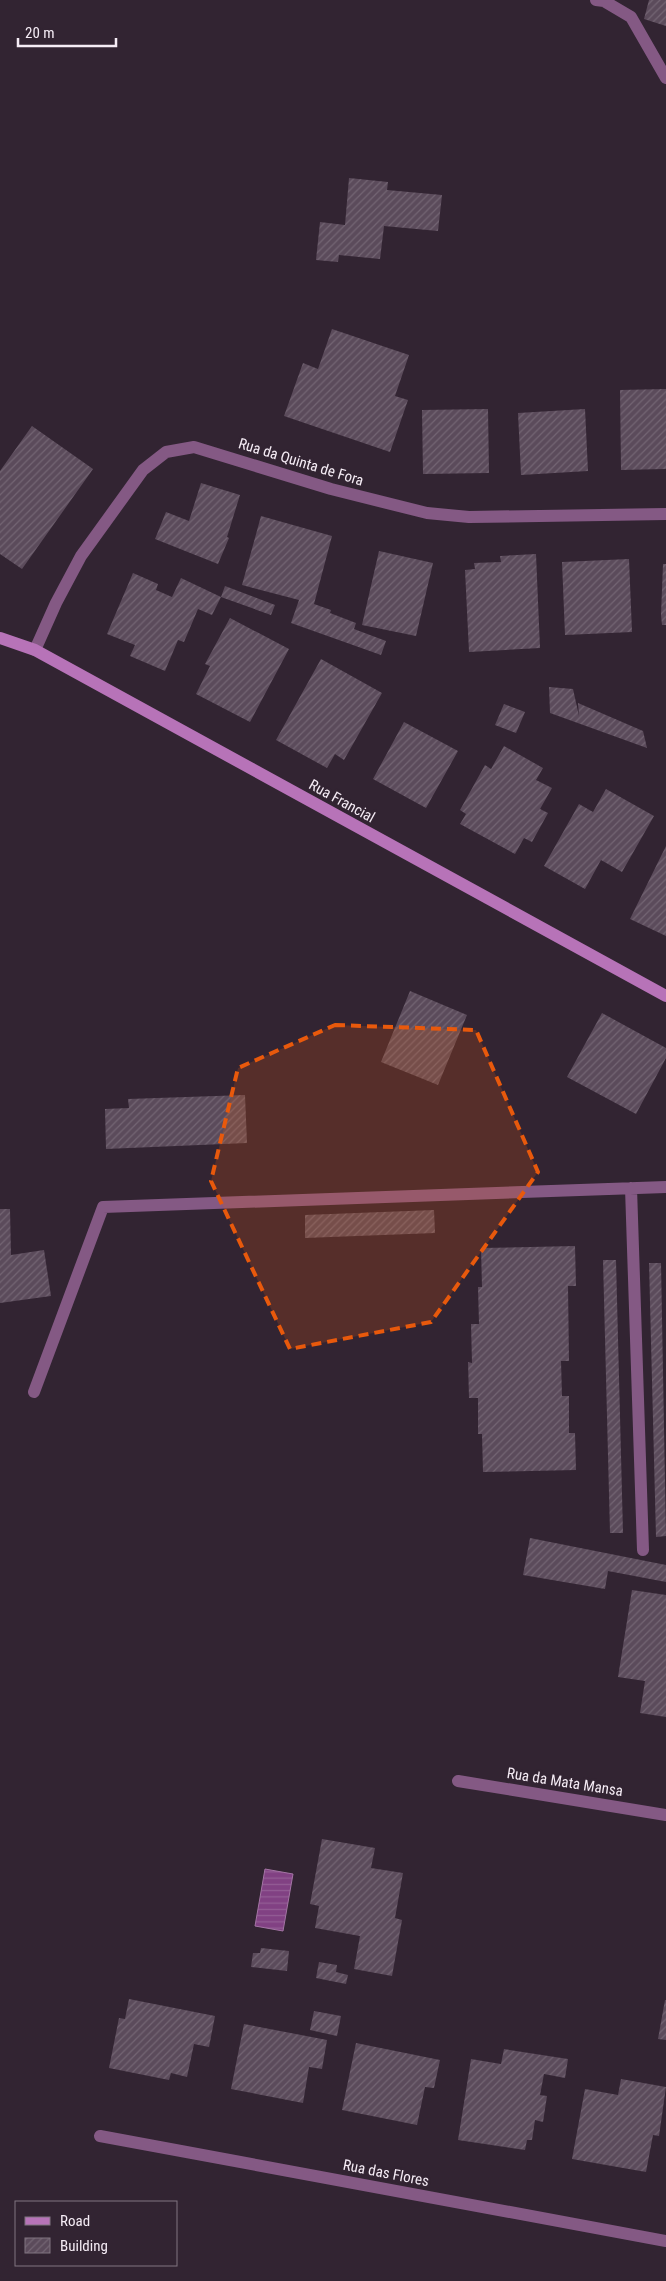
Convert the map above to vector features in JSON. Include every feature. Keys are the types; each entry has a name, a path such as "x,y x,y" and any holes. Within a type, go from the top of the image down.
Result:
{"street":[{"path":"596,0 604,2 631,17 666,78"},
{"name":"Rua da Quinta de Fora","path":"35,650 56,603 81,556 143,470 166,452 194,447 331,489 427,513 469,518 666,514"},
{"name":"Rua Francial","path":"0,638 35,650 666,996"},
{"path":"34,1392 103,1206 666,1187"},
{"path":"631,1188 643,1550"},
{"name":"Rua da Mata Mansa","path":"458,1781 666,1814"},
{"name":"Rua das Flores","path":"100,2136 666,2242"}],"highlighted area":[{"path":"335,1025 476,1030 538,1172 431,1322 290,1349 211,1181 238,1068"}],"shaded area":[{"path":"265,1869 293,1874 283,1931 255,1926"}],"building":[{"path":"649,0 666,0 666,26 644,19"},
{"path":"349,178 388,182 387,190 442,195 438,231 384,226 380,259 339,255 338,262 316,260 320,222 345,225"},
{"path":"332,329 409,355 395,396 408,400 390,452 284,416 303,363 318,369"},
{"path":"666,389 666,469 621,470 620,390"},
{"path":"488,409 489,473 423,474 422,410"},
{"path":"585,409 588,471 521,475 518,413"},
{"path":"32,426 93,469 22,569 0,554 0,471"},
{"path":"201,483 240,495 227,537 229,538 218,564 155,539 166,512 189,521"},
{"path":"261,516 332,536 314,604 331,610 330,613 356,623 354,629 386,641 381,655 291,623 299,600 242,585"},
{"path":"379,551 433,563 416,636 362,625"},
{"path":"536,554 540,648 469,652 465,570 475,569 474,563 501,562 500,556"},
{"path":"629,559 632,632 565,635 562,562"},
{"path":"663,564 666,564 666,625 662,625 661,615"},
{"path":"133,573 158,584 156,590 172,597 181,578 221,597 212,615 198,609 184,642 178,640 165,671 130,656 135,645 107,634"},
{"path":"225,586 275,605 271,615 221,597"},
{"path":"230,618 289,649 250,722 196,694 210,666 205,664"},
{"path":"321,659 382,693 344,760 335,754 327,768 276,740"},
{"path":"549,687 573,689 579,716 578,703 643,731 647,748 550,713"},
{"path":"504,704 525,712 516,733 495,725"},
{"path":"404,722 458,751 426,808 373,779"},
{"path":"504,746 543,768 536,780 552,788 540,809 548,813 532,842 524,838 515,854 460,824 466,814 460,810 485,765 491,769"},
{"path":"606,789 654,816 622,872 601,860 585,889 544,866 579,804 593,812"},
{"path":"666,846 666,936 630,919"},
{"path":"410,991 467,1015 438,1085 381,1062"},
{"path":"602,1013 666,1048 666,1058 636,1114 567,1077"},
{"path":"245,1095 247,1143 106,1149 105,1109 129,1108 128,1099"},
{"path":"0,1209 10,1209 11,1255 44,1250 51,1296 0,1303"},
{"path":"434,1210 435,1233 305,1238 305,1215"},
{"path":"575,1246 576,1286 568,1286 569,1361 561,1361 562,1396 569,1396 569,1433 575,1433 576,1470 483,1472 482,1434 478,1434 478,1398 469,1398 468,1362 472,1363 471,1324 479,1324 478,1287 482,1287 481,1248"},
{"path":"603,1260 616,1260 623,1533 610,1533"},
{"path":"649,1263 661,1263 666,1536 656,1537"},
{"path":"530,1538 666,1565 666,1582 608,1571 605,1589 523,1575"},
{"path":"632,1590 666,1595 666,1717 640,1713 645,1681 618,1677"},
{"path":"322,1839 375,1848 371,1868 403,1873 395,1918 402,1920 392,1976 354,1969 360,1936 315,1928 319,1906 310,1904"},
{"path":"261,1948 289,1951 287,1971 251,1967 253,1953 260,1953"},
{"path":"319,1962 337,1965 336,1972 348,1975 346,1984 316,1978"},
{"path":"129,1999 215,2016 209,2047 194,2044 187,2077 171,2073 169,2080 109,2068 119,2018 125,2019"},
{"path":"666,2000 666,2040 658,2039"},
{"path":"314,2011 341,2016 337,2036 310,2030"},
{"path":"244,2024 327,2040 322,2069 309,2067 303,2103 231,2089"},
{"path":"356,2043 440,2060 434,2088 425,2087 417,2125 342,2110"},
{"path":"504,2049 568,2059 565,2078 544,2074 540,2095 547,2096 543,2122 535,2120 532,2140 527,2140 525,2150 458,2140 471,2059 501,2064"},
{"path":"621,2079 666,2087 659,2136 653,2135 646,2172 572,2159 585,2089 618,2095"}]}
